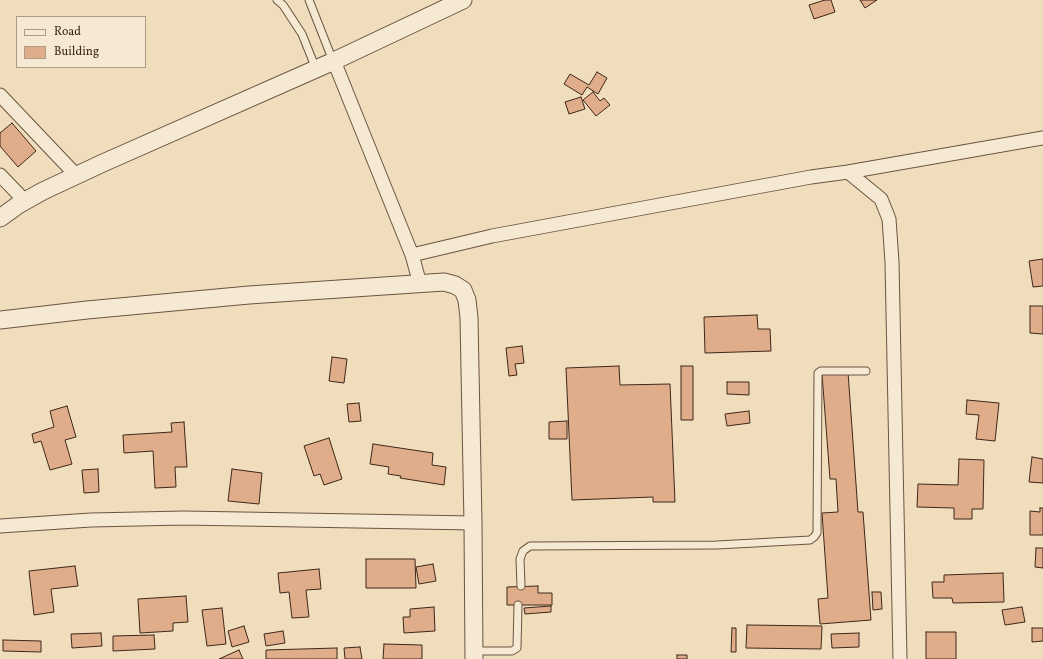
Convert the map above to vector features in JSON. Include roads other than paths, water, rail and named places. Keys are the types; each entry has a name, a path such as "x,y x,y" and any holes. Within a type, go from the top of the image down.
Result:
{"street":[{"path":"0,218 25,201 76,175 334,61 463,0"},
{"path":"334,61 412,255 420,284"},
{"path":"0,95 76,175"},
{"path":"412,255 492,236 811,177 848,172 1043,138"},
{"path":"848,172 881,199 889,219 892,270 900,659"},
{"path":"0,175 25,201"},
{"path":"0,320 86,310 249,295 444,282 455,285 463,290 467,300 469,318 474,655"},
{"path":"0,526 91,520 184,518 473,523"}],"lane":[{"path":"278,0 283,5 302,34 316,69"},
{"path":"309,0 334,61"},
{"path":"521,586 520,559 523,551 530,546 717,545 810,540 817,533 818,373 821,371 866,371"},
{"path":"474,655 512,651 517,648 518,605"}]}
